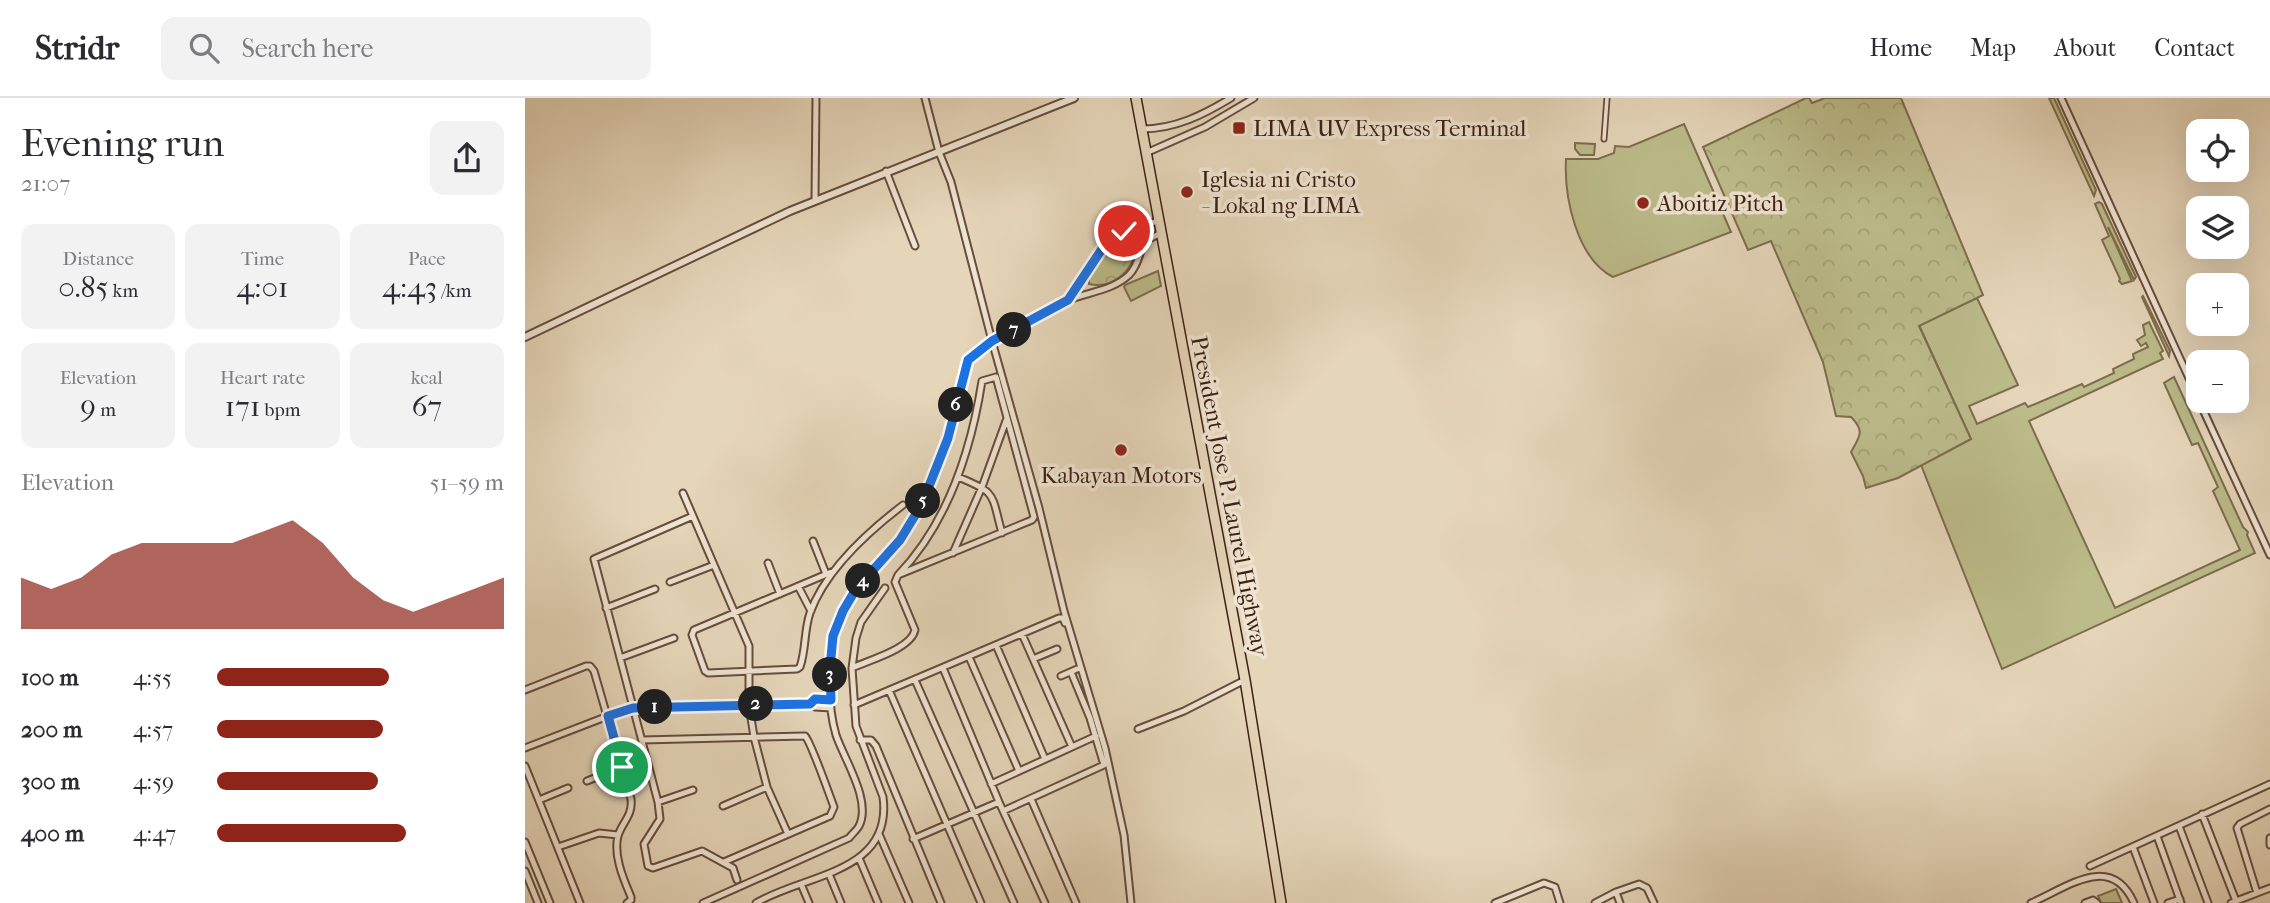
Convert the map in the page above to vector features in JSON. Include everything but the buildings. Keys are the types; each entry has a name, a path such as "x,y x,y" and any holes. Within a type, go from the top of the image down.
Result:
{"highway":[{"name":"President Jose P. Laurel Highway","path":"1136,98 1245,680 1281,903"}],"street":[{"path":"815,200 816,98"},
{"path":"925,98 939,152 951,182 1064,611 1105,748 1124,835 1131,903"},
{"path":"525,337 815,200 1074,98"},
{"path":"1142,129 1161,129 1179,124 1231,98"},
{"path":"1146,153 1205,127 1254,98"},
{"path":"1604,139 1607,98"},
{"path":"2061,98 2186,371"},
{"path":"886,171 915,246"},
{"path":"1068,300 1104,246 1114,236 1159,221"},
{"path":"703,903 717,897 725,899 849,838 859,825 862,815 861,796 836,734 831,708 830,668 833,636 856,589 900,540 922,504 948,438 968,360 992,341 1068,300 1094,293 1127,277 1137,264 1143,243 1161,233"},
{"path":"852,668 903,646 914,636 915,630 895,582 898,575 915,556 937,521 958,477 976,419 984,379 996,377 1034,517 1030,522 898,575"},
{"path":"2205,413 2270,555"},
{"path":"953,553 1007,418"},
{"path":"958,477 982,486 991,493 1002,533"},
{"path":"683,493 749,646 749,705 754,737 767,787 788,834"},
{"path":"834,571 694,630 692,635 706,672 800,667 811,611 834,571 884,520 903,505"},
{"path":"693,516 594,559 658,802 660,819 644,844 650,868 698,851 733,868 737,880"},
{"path":"813,541 826,574"},
{"path":"915,556 923,565"},
{"path":"768,563 780,594"},
{"path":"670,582 714,565"},
{"path":"799,586 811,611"},
{"path":"756,903 829,874 859,858 877,840 885,809 883,797 860,740 852,668 861,622 885,588"},
{"path":"606,608 655,589"},
{"path":"854,705 1059,618 1065,622 1069,635"},
{"path":"1022,634 1072,747"},
{"path":"620,659 674,638"},
{"path":"996,645 1045,759"},
{"path":"1033,659 1057,649"},
{"path":"969,657 1019,771"},
{"path":"525,690 586,666 590,666 594,671 632,807 618,835 618,858 631,897 627,903"},
{"path":"943,668 991,784 1045,903"},
{"path":"1003,811 1103,767 1096,736 1074,670 1061,676"},
{"path":"915,680 1014,903"},
{"path":"1138,729 1184,711 1245,680"},
{"path":"889,691 981,903"},
{"path":"810,704 815,699 831,700"},
{"path":"525,748 633,708 810,704 831,708"},
{"path":"991,784 1096,736"},
{"path":"642,740 807,738 834,807 830,816 724,862"},
{"path":"860,740 871,740 876,746 941,903"},
{"path":"525,766 580,903"},
{"path":"587,780 622,767"},
{"path":"2090,866 2270,784"},
{"path":"723,806 767,787"},
{"path":"539,800 568,788"},
{"path":"658,802 693,790"},
{"path":"883,797 894,792"},
{"path":"1031,799 1076,903"},
{"path":"913,839 999,802"},
{"path":"2257,893 2237,828 2270,808"},
{"path":"2203,814 2233,902 2270,888"},
{"path":"2179,826 2208,903"},
{"path":"879,834 909,903"},
{"path":"558,847 590,835 618,835"},
{"path":"2157,836 2180,901 2168,903"},
{"path":"2270,838 2270,845"},
{"path":"525,842 550,903"},
{"path":"2133,847 2154,903"},
{"path":"859,858 878,903"},
{"path":"525,870 538,903"},
{"path":"829,874 841,903"},
{"path":"2031,903 2092,876 2103,875 2117,879 2127,888 2134,903"},
{"path":"1495,903 1545,883 1555,887 1560,903"},
{"path":"801,884 809,903"},
{"path":"1595,903 1639,884 1647,888 1654,903"},
{"path":"525,893 533,890"},
{"path":"1616,892 1620,903"},
{"path":"776,894 780,903"},
{"path":"2085,903 2096,902"}],"green space":[{"path":"1806,98 1812,103 1825,98 1901,98 1983,295 1919,326 1971,439 1898,478 1866,488 1851,452 1859,438 1860,430 1851,417 1836,416 1823,362 1771,241 1748,250 1703,147"},
{"path":"2049,98 2054,98 2096,190 2094,196"},
{"name":"Aboitiz Pitch","path":"1684,124 1731,232 1613,277 1600,268 1581,241 1570,208 1566,159 1598,159 1614,153 1615,146 1629,147"},
{"path":"1575,143 1595,144 1594,155 1580,155 1575,149"},
{"path":"2099,202 2136,277 2134,280 2108,227 2132,281 2122,284 2119,281 2102,240 2109,236 2095,204"},
{"path":"1122,239 1131,239 1136,244 1133,261 1128,268 1107,284 1089,284 1089,279 1113,244"},
{"path":"1158,271 1161,286 1131,301 1125,285"},
{"path":"2142,297 2170,351 2169,356"},
{"path":"1977,298 2018,385 1969,406 1977,424 2025,403 2028,407 2114,373 2113,369 2134,359 2133,354 2148,347 2146,343 2141,346 2137,340 2145,335 2143,325 2149,322 2163,351 2160,353 2163,359 2029,421 2115,608 2240,550 2213,491 2218,487 2198,443 2192,445 2164,383 2174,377 2186,403 2186,413 2191,413 2243,527 2248,532 2255,553 2002,669 1921,465 1971,439 1919,325"},
{"path":"2116,889 2122,903 2101,903 2098,896"}],"place":[{"name":"LIMA UV Express Terminal","path":"1239,128"},
{"name":"Iglesia ni Cristo - Lokal ng LIMA","path":"1187,192"},
{"name":"Aboitiz Pitch","path":"1643,203"},
{"name":"Kabayan Motors","path":"1121,450"}],"route":[{"path":"622,767 608,716 633,708 810,704 815,699 831,700 833,636 843,611 856,589 900,540 922,504 948,438 968,360 992,341 1068,300 1104,246 1124,231"}]}
